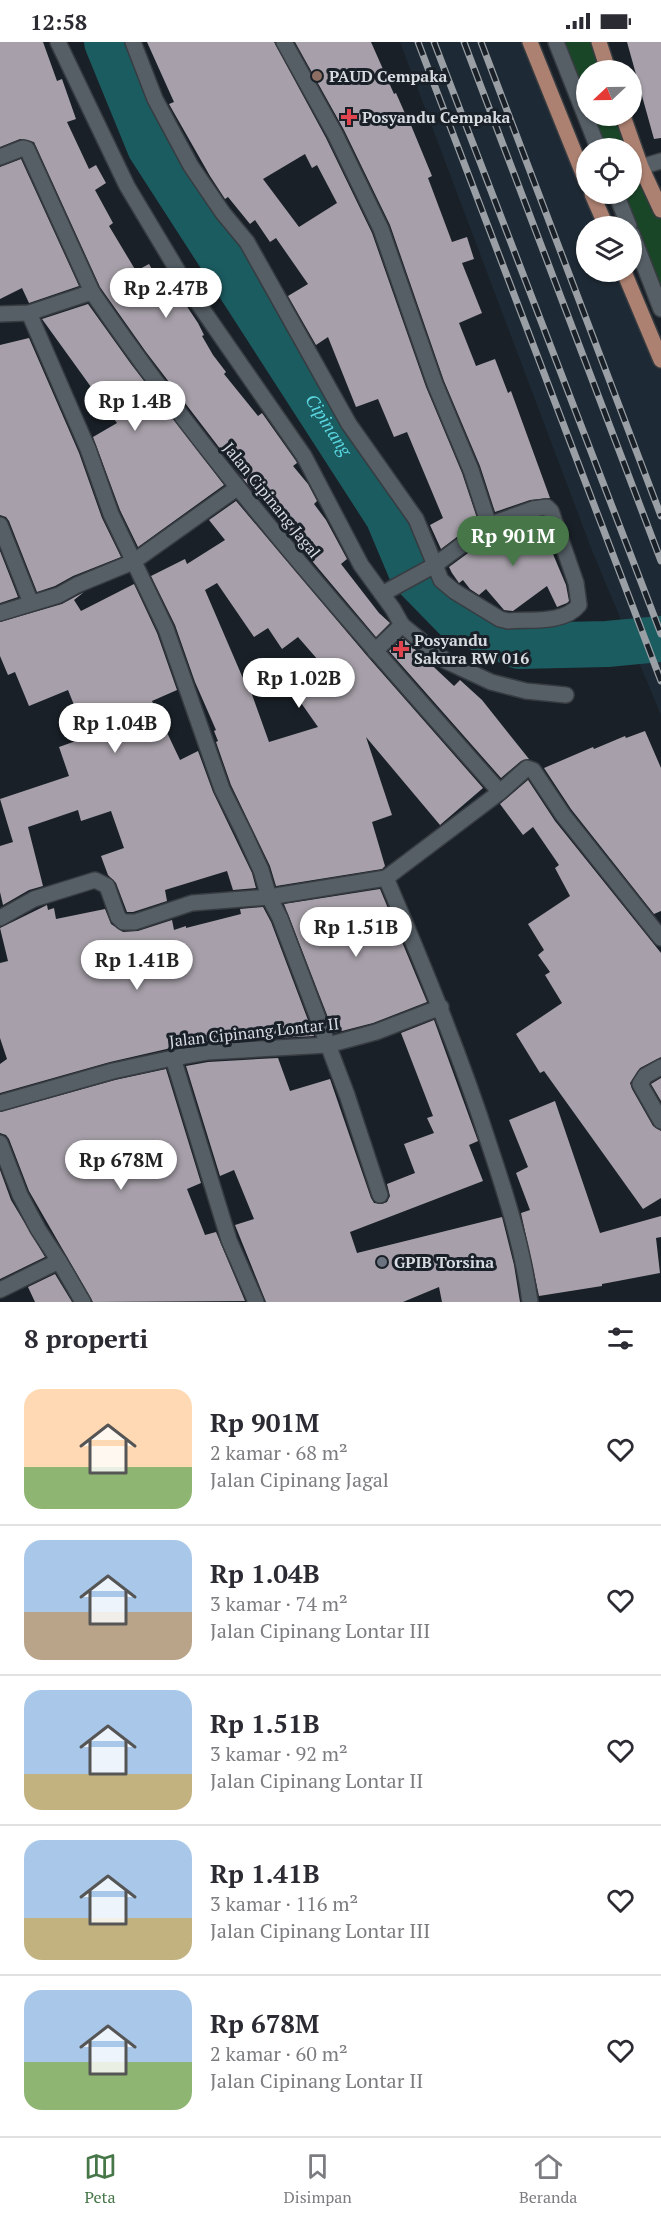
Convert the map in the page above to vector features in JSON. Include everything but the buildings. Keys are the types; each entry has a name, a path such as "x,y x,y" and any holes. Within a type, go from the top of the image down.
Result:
{"main road":[{"path":"530,42 576,156"},
{"path":"599,42 605,60"},
{"path":"642,170 661,210"},
{"path":"628,282 661,360"}],"street":[{"path":"58,42 127,186 191,293 304,456 361,566 402,625 446,661 491,682 526,691 566,695"},
{"path":"133,42 155,99 191,166 223,213 247,242 349,424 416,519 432,566 441,580 454,591 500,619 508,621 559,617 575,611 579,605 576,583 551,511 547,507 533,509 489,525 432,566 382,594"},
{"path":"284,42 367,196 381,229 435,384 471,470 489,525"},
{"path":"556,42 594,138"},
{"name":"Jalan Cipinang Jagal","path":"0,157 23,148 27,149 92,292 134,354 237,488 375,651 500,792"},
{"path":"642,168 661,161"},
{"path":"642,260 661,309"},
{"path":"0,314 29,313 92,292"},
{"path":"29,313 54,366 88,449 111,514 166,629 222,789 261,870 269,897 280,918 347,1095 380,1195"},
{"path":"0,613 59,595 77,585 133,562 237,488"},
{"path":"0,525 31,603"},
{"path":"375,651 402,625"},
{"path":"0,918 34,899 95,880 107,886 118,917 123,922 135,922 192,903 269,897 386,878 500,792 527,768 533,771 563,815 661,938"},
{"path":"386,878 441,1007 512,1214 530,1302"},
{"name":"Jalan Cipinang Lontar II","path":"0,1103 113,1071 173,1058 207,1052 328,1045 376,1032 441,1007"},
{"path":"173,1058 229,1240 256,1302"},
{"path":"661,1067 645,1076 640,1084 661,1121"},
{"path":"0,1143 20,1195 83,1302"},
{"path":"0,1290 59,1261"}],"shaded area":[{"path":"400,42 530,42 576,156 576,204 592,204 600,216 576,216 576,282 628,282 661,360 661,715 593,553"}],"green space":[{"path":"556,42 599,42 605,60 576,60 576,92"},
{"path":"589,126 627,126 632,138 594,138"},
{"path":"642,163 661,210 661,309 642,260 642,216 625,216 620,204 642,204"}],"waterway":[{"name":"Cipinang","path":"107,42 150,147 388,516 412,573 456,618 519,646 607,644 661,639"}],"railway":[{"path":"418,42 661,681"},
{"path":"434,42 661,634"},
{"path":"464,42 661,561"},
{"path":"481,42 661,516"}],"place":[{"name":"PAUD Cempaka","path":"317,76"},
{"name":"Posyandu Cempaka","path":"349,117"},
{"name":"Posyandu Sakura RW 016","path":"401,649"},
{"name":"GPIB Torsina","path":"382,1262"}]}
